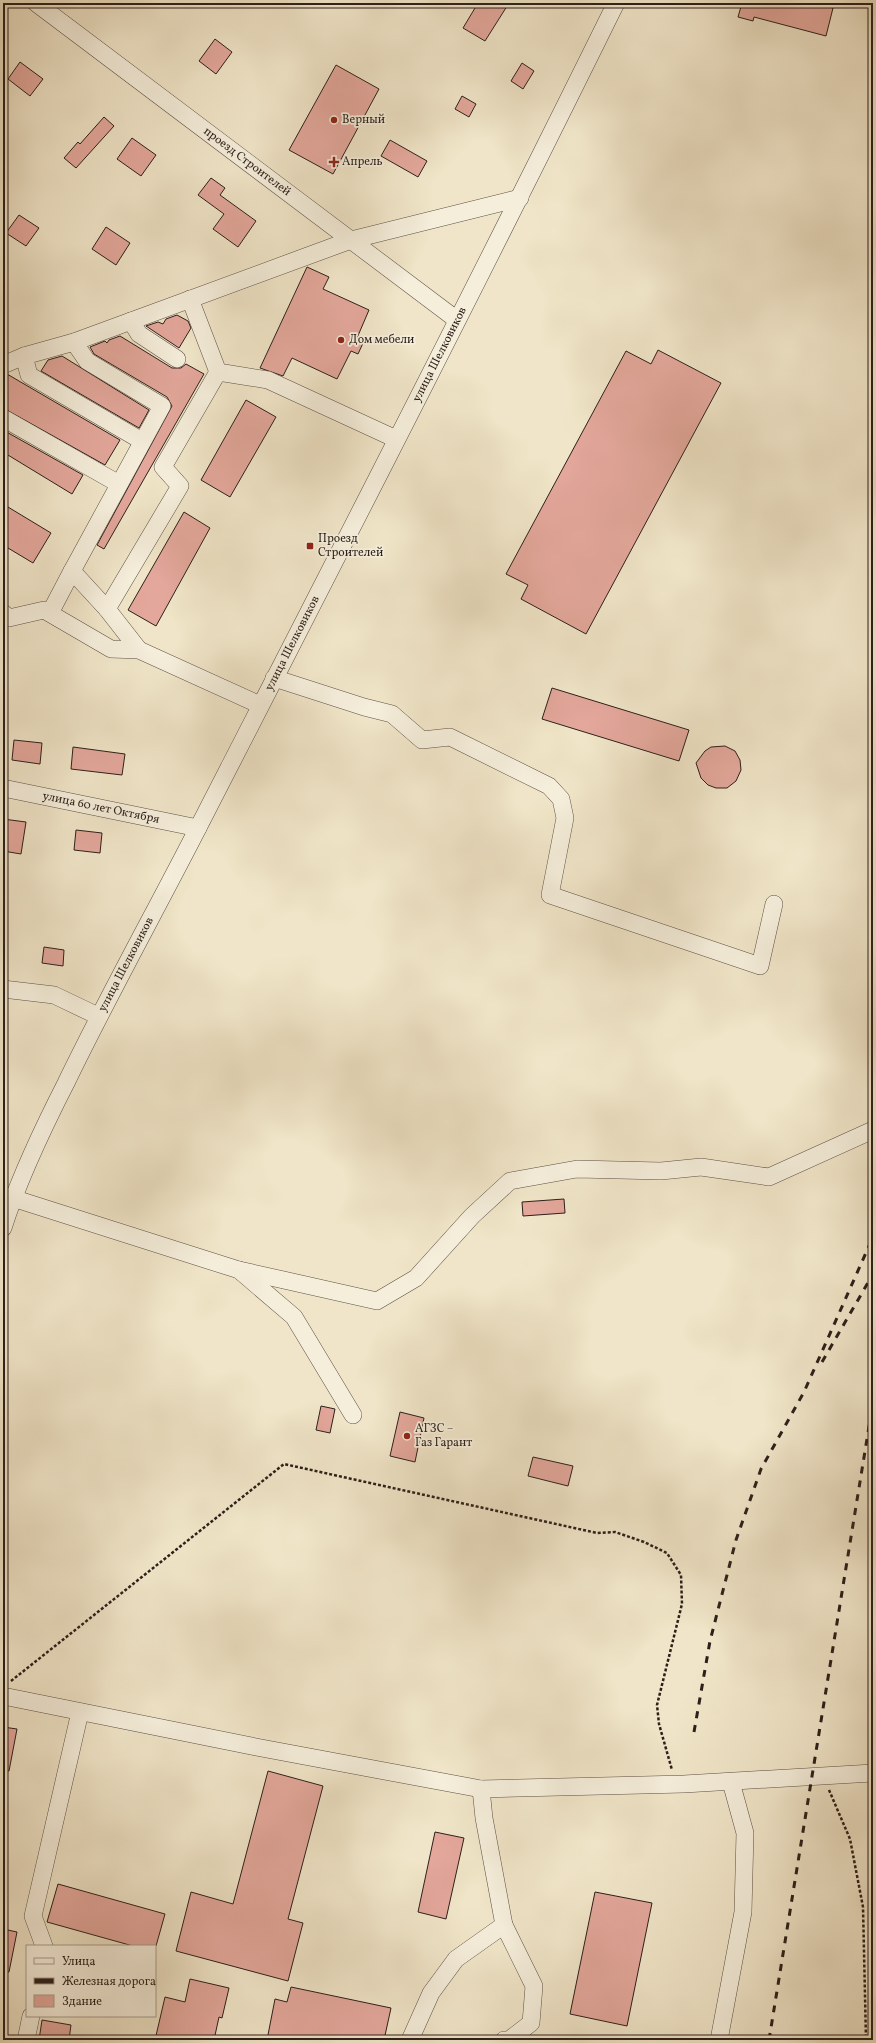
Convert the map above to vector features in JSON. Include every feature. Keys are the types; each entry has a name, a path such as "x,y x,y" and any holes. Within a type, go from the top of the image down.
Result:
{"street":[{"name":"проезд Строителей","path":"36,3 457,320"},
{"name":"улица Шелковиков","path":"3,1228 8,1196 45,1126 98,1016 198,828 520,198 616,3"},
{"path":"3,365 24,356 74,342 351,240 520,198"},
{"path":"190,299 218,372"},
{"path":"131,321 138,334 177,359"},
{"path":"3,613 9,618 44,610 50,613 162,406 87,361 74,342"},
{"path":"24,356 29,375 142,441"},
{"path":"218,372 268,380 396,439"},
{"path":"107,609 180,486 163,467 218,372"},
{"path":"3,418 119,484"},
{"path":"72,571 107,609 139,650"},
{"name":"улица Шелковиков","path":"50,613 111,649 139,650 260,705"},
{"path":"274,678 364,707 392,714 422,740 450,737 549,786 561,799 565,818 550,895 760,966 774,904"},
{"name":"улица 60 лет Октября","path":"3,788 198,828"},
{"path":"3,989 54,995 98,1016"},
{"path":"8,1196 239,1270 377,1301 416,1278 472,1216 510,1181 577,1169 661,1171 701,1167 769,1177 873,1130"},
{"path":"239,1270 294,1317 353,1415"},
{"path":"6,1690 80,1712 264,1749 481,1788 731,1782 873,1773"},
{"path":"44,1945 33,1916 80,1712"},
{"path":"719,2040 743,1912 745,1833 731,1782"},
{"path":"481,1788 484,1818 504,1925 534,1986 531,2023 509,2040 504,2040"},
{"path":"410,2040 431,1993 456,1959 504,1925"},
{"path":"26,2040 31,2017"}],"path":[{"path":"6,1690 284,1464 597,1533 615,1532 644,1542 667,1553 681,1575 682,1604 657,1705 660,1724 676,1784"},
{"path":"823,1777 850,1839 863,1907 866,2040"}],"building":[{"path":"478,3 509,3 485,41 463,28"},
{"path":"742,3 812,3 833,8 826,36 754,17 753,21 738,17"},
{"path":"215,39 232,52 216,74 199,61"},
{"path":"20,62 43,79 30,96 8,79"},
{"path":"522,63 534,71 523,89 511,81"},
{"name":"Верный","path":"336,65 379,89 333,174 289,150"},
{"path":"462,96 476,104 469,117 455,109"},
{"path":"104,117 114,126 76,168 64,158 78,142 80,144"},
{"path":"132,138 156,155 141,176 117,159"},
{"path":"390,140 427,161 418,177 381,156"},
{"path":"211,178 225,188 220,195 256,221 238,247 213,229 224,214 198,195"},
{"path":"19,215 39,228 26,246 6,233"},
{"path":"106,227 130,243 116,265 92,249"},
{"path":"307,267 329,277 323,289 369,310 357,338 364,341 358,354 351,351 337,379 292,358 283,376 260,368"},
{"path":"177,315 188,321 191,328 179,348 146,326 158,322 163,324 166,319"},
{"path":"120,336 172,368 181,368 186,364 204,374 104,549 97,545 172,406 167,397 94,354 90,347 105,341 107,343 109,340"},
{"path":"658,350 721,383 586,634 521,599 528,585 506,574 626,351 651,364"},
{"path":"62,356 149,410 139,428 41,371 48,360"},
{"path":"7,374 120,440 105,465 3,408 3,375"},
{"path":"246,400 276,417 230,497 201,480"},
{"path":"3,430 83,475 72,494 3,452"},
{"path":"3,504 51,533 33,563 3,545"},
{"path":"184,512 210,528 156,626 128,610"},
{"path":"552,688 689,730 679,761 542,719"},
{"path":"14,740 42,743 40,764 12,760"},
{"path":"725,746 735,751 740,760 741,770 736,781 727,788 716,788 708,785 701,778 696,763 705,751 711,747"},
{"path":"73,747 125,754 122,775 71,769"},
{"path":"3,819 26,822 21,854 3,851"},
{"path":"76,830 102,833 100,853 74,850"},
{"path":"44,947 64,950 63,966 42,963"},
{"path":"564,1199 565,1213 523,1216 522,1202"},
{"path":"321,1406 335,1409 330,1433 316,1430"},
{"path":"400,1412 424,1418 415,1462 390,1456"},
{"path":"533,1457 573,1466 568,1486 528,1476"},
{"path":"3,1727 17,1729 9,1771 3,1771"},
{"path":"268,1771 323,1786 288,1919 303,1923 288,1981 176,1951 191,1892 233,1904"},
{"path":"435,1832 464,1838 446,1919 418,1912"},
{"path":"58,1884 165,1914 156,1946 129,1945 47,1922"},
{"path":"595,1892 652,1903 627,2026 570,2014"},
{"path":"3,1929 17,1932 9,1972 3,1972"},
{"path":"190,1979 229,1988 222,2018 219,2017 214,2040 155,2040 165,1997 185,2002"},
{"path":"291,1987 391,2008 384,2040 267,2040 275,1999 287,2002"},
{"path":"42,2020 71,2025 69,2040 39,2040"}],"railway":[{"path":"694,1732 710,1641 736,1540 761,1469 804,1392 873,1237"},
{"path":"822,1362 873,1274"},
{"path":"769,2040 873,1402"}],"place":[{"name":"Верный","path":"334,120"},
{"name":"Апрель","path":"334,162"},
{"name":"Дом мебели","path":"341,340"},
{"name":"Проезд Строителей","path":"310,546"},
{"name":"АГЗС – Газ Гарант","path":"407,1436"}]}
